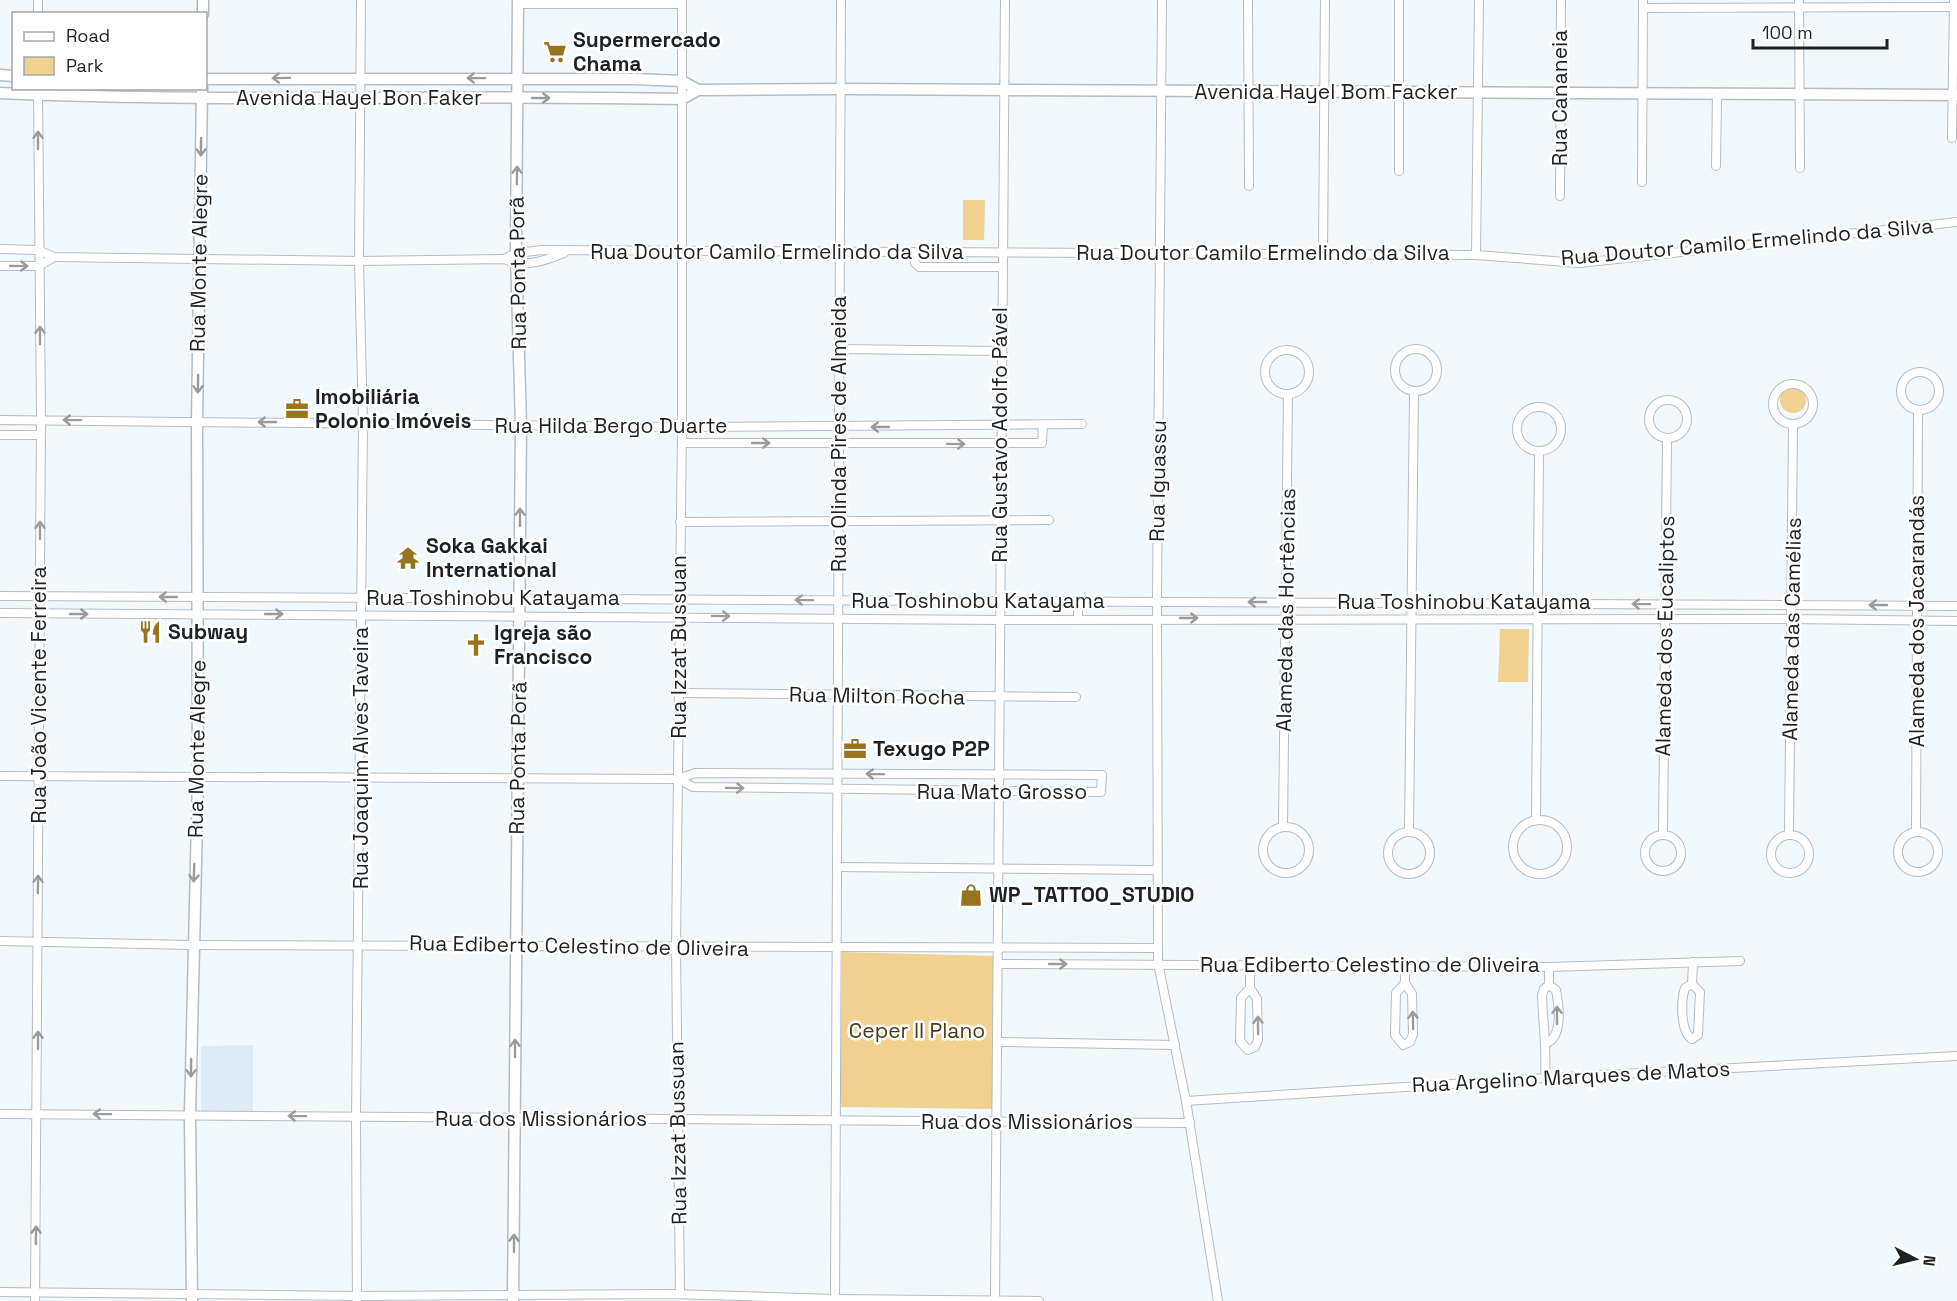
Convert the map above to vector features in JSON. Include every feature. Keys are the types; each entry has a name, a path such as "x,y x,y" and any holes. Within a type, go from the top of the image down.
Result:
{"street":[{"name":"Rua Joaquim Alves Taveira","path":"357,1298 356,1117 360,944 363,423 358,261 361,0"},
{"name":"Rua Olinda Pires de Almeida","path":"835,1300 839,790 837,427 842,89 841,0"},
{"name":"Rua Gustavo Adolfo Pável","path":"995,1301 1001,697 1000,351 1005,0"},
{"name":"Rua Iguassu","path":"1162,0 1157,601 1158,963 1186,1101 1218,1301"},
{"path":"1248,0 1249,186"},
{"path":"1323,253 1325,0"},
{"path":"1399,171 1400,0"},
{"path":"1476,255 1480,92 1479,0"},
{"name":"Rua Cananeia","path":"1560,196 1561,0"},
{"path":"518,2 682,2"},
{"name":"Rua Ponta Porã","path":"513,1298 521,425 516,259 518,2"},
{"name":"Rua Izzat Bussuan","path":"675,1296 676,947 682,443 682,2"},
{"path":"1799,3 1800,168"},
{"path":"1642,182 1643,4 1954,4 1956,95 1952,138"},
{"path":"207,79 360,77 682,81"},
{"name":"Avenida Hayel Bom Facker","path":"682,81 698,90"},
{"name":"Avenida Hayel Bom Facker","path":"682,99 698,90 842,89 1398,94 1560,92 1956,95"},
{"name":"Rua João Vicente Ferreira","path":"35,1297 41,420 38,92"},
{"name":"Avenida Hayel Bon Faker","path":"0,93 682,99"},
{"name":"Rua Monte Alegre","path":"192,1297 190,1115 192,945 198,778 197,422 202,93"},
{"path":"1716,166 1717,94"},
{"name":"Rua Doutor Camilo Ermelindo da Silva","path":"516,259 544,262 566,252 682,250 839,253 1160,252 1476,255 1580,263 1957,222"},
{"path":"0,249 38,250 54,257 358,261 516,259"},
{"path":"913,252 915,263 919,267 1001,267"},
{"path":"0,266 39,266 54,257"},
{"path":"838,349 1000,351"},
{"path":"1417,349 1430,354 1437,365 1437,372 1432,384 1421,391 1414,391 1401,385 1397,379 1396,365 1404,353 1417,349"},
{"path":"1287,350 1294,351 1305,361 1308,375 1302,388 1288,394 1270,386 1265,373 1269,360 1274,354 1287,350"},
{"path":"1924,372 1935,378 1940,391 1936,403 1931,408 1918,411 1903,400 1901,388 1907,377 1924,372"},
{"path":"1791,384 1804,387 1813,404 1809,416 1793,424 1781,420 1774,408 1774,402 1780,390 1791,384"},
{"path":"1409,832 1414,391"},
{"name":"Alameda das Hortências","path":"1283,826 1288,394"},
{"path":"1669,400 1681,405 1687,417 1680,434 1667,439 1656,435 1648,418 1657,403 1669,400"},
{"path":"1535,408 1542,408 1555,414 1559,420 1561,434 1553,447 1539,452 1526,447 1518,435 1523,415 1535,408"},
{"name":"Alameda dos Jacarandás","path":"1916,832 1918,411"},
{"name":"Rua Hilda Bergo Duarte","path":"0,420 682,427 1082,424"},
{"name":"Alameda das Camélias","path":"1789,835 1793,619 1793,424"},
{"name":"Rua Hilda Bergo Duarte","path":"682,443 1042,443 1043,425"},
{"path":"0,435 40,435"},
{"name":"Alameda dos Eucaliptos","path":"1663,833 1667,439"},
{"path":"1536,820 1539,452"},
{"path":"680,522 838,523 1049,520"},
{"name":"Rua Toshinobu Katayama","path":"0,596 1539,602 1957,606"},
{"path":"1078,601 1078,619"},
{"name":"Rua Toshinobu Katayama","path":"0,613 839,617 1000,620 1539,618 1957,621"},
{"name":"Rua Milton Rocha","path":"679,693 1076,697"},
{"name":"Rua Mato Grosso","path":"0,777 518,780 678,779 695,773 1102,775 1101,792 693,787 678,779"},
{"path":"1536,820 1555,824 1566,838 1568,848 1561,865 1545,874 1528,871 1516,860 1514,851 1516,835 1528,823 1536,820"},
{"path":"1283,826 1291,827 1303,834 1309,847 1309,854 1302,866 1289,873 1281,872 1268,863 1263,848 1269,834 1283,826"},
{"path":"1409,832 1426,841 1431,854 1426,867 1415,874 1408,875 1394,869 1388,857 1388,849 1395,837 1409,832"},
{"path":"1916,832 1932,837 1938,851 1933,865 1918,871 1905,867 1899,862 1897,853 1903,840 1916,832"},
{"path":"1663,833 1676,840 1682,851 1677,864 1664,871 1652,867 1644,854 1649,841 1663,833"},
{"path":"1789,835 1803,840 1809,853 1803,867 1788,872 1775,865 1771,852 1776,841 1789,835"},
{"path":"838,867 1157,870"},
{"name":"Rua Ediberto Celestino de Oliveira","path":"0,941 192,945 1158,948"},
{"name":"Rua Ediberto Celestino de Oliveira","path":"999,964 1158,963 1405,968 1549,967 1740,961"},
{"path":"1692,984 1685,988 1683,996 1685,1031 1692,1039 1698,1035 1700,1027 1700,992 1692,984 1693,962"},
{"path":"1250,966 1250,988 1257,999 1258,1040 1255,1047 1248,1050 1240,1041 1241,998 1250,988"},
{"path":"1547,1043 1553,1040 1557,1031 1557,996 1556,990 1550,985 1549,967"},
{"path":"1405,968 1405,983 1412,994 1413,1034 1410,1041 1403,1045 1395,1035 1396,993 1405,983"},
{"path":"1545,1078 1547,1043 1543,1035 1542,995 1544,989 1550,985"},
{"path":"998,1042 1176,1045"},
{"name":"Rua Argelino Marques de Matos","path":"1186,1101 1545,1078 1957,1056"},
{"name":"Rua dos Missionários","path":"0,1114 1190,1124"},
{"path":"0,1292 35,1297 675,1296 835,1300 1039,1301"}],"shaded area":[{"path":"253,1045 253,1111 201,1111 201,1046"}],"green space":[{"path":"963,200 985,200 984,240 963,240"},
{"path":"1793,387 1803,390 1806,400 1803,410 1793,413 1783,410 1780,400 1783,390"},
{"path":"1500,629 1529,629 1528,682 1498,682"},
{"name":"Ceper II Plano","path":"842,952 994,956 993,1109 840,1107"}],"place":[{"name":"Supermercado Chama","path":"555,52"},
{"name":"Imobiliária Polonio Imóveis","path":"297,409"},
{"name":"Soka Gakkai International","path":"408,558"},
{"name":"Subway","path":"150,632"},
{"name":"Igreja são Francisco","path":"476,645"},
{"name":"Texugo P2P","path":"855,749"},
{"name":"WP_TATTOO_STUDIO","path":"971,895"}]}
